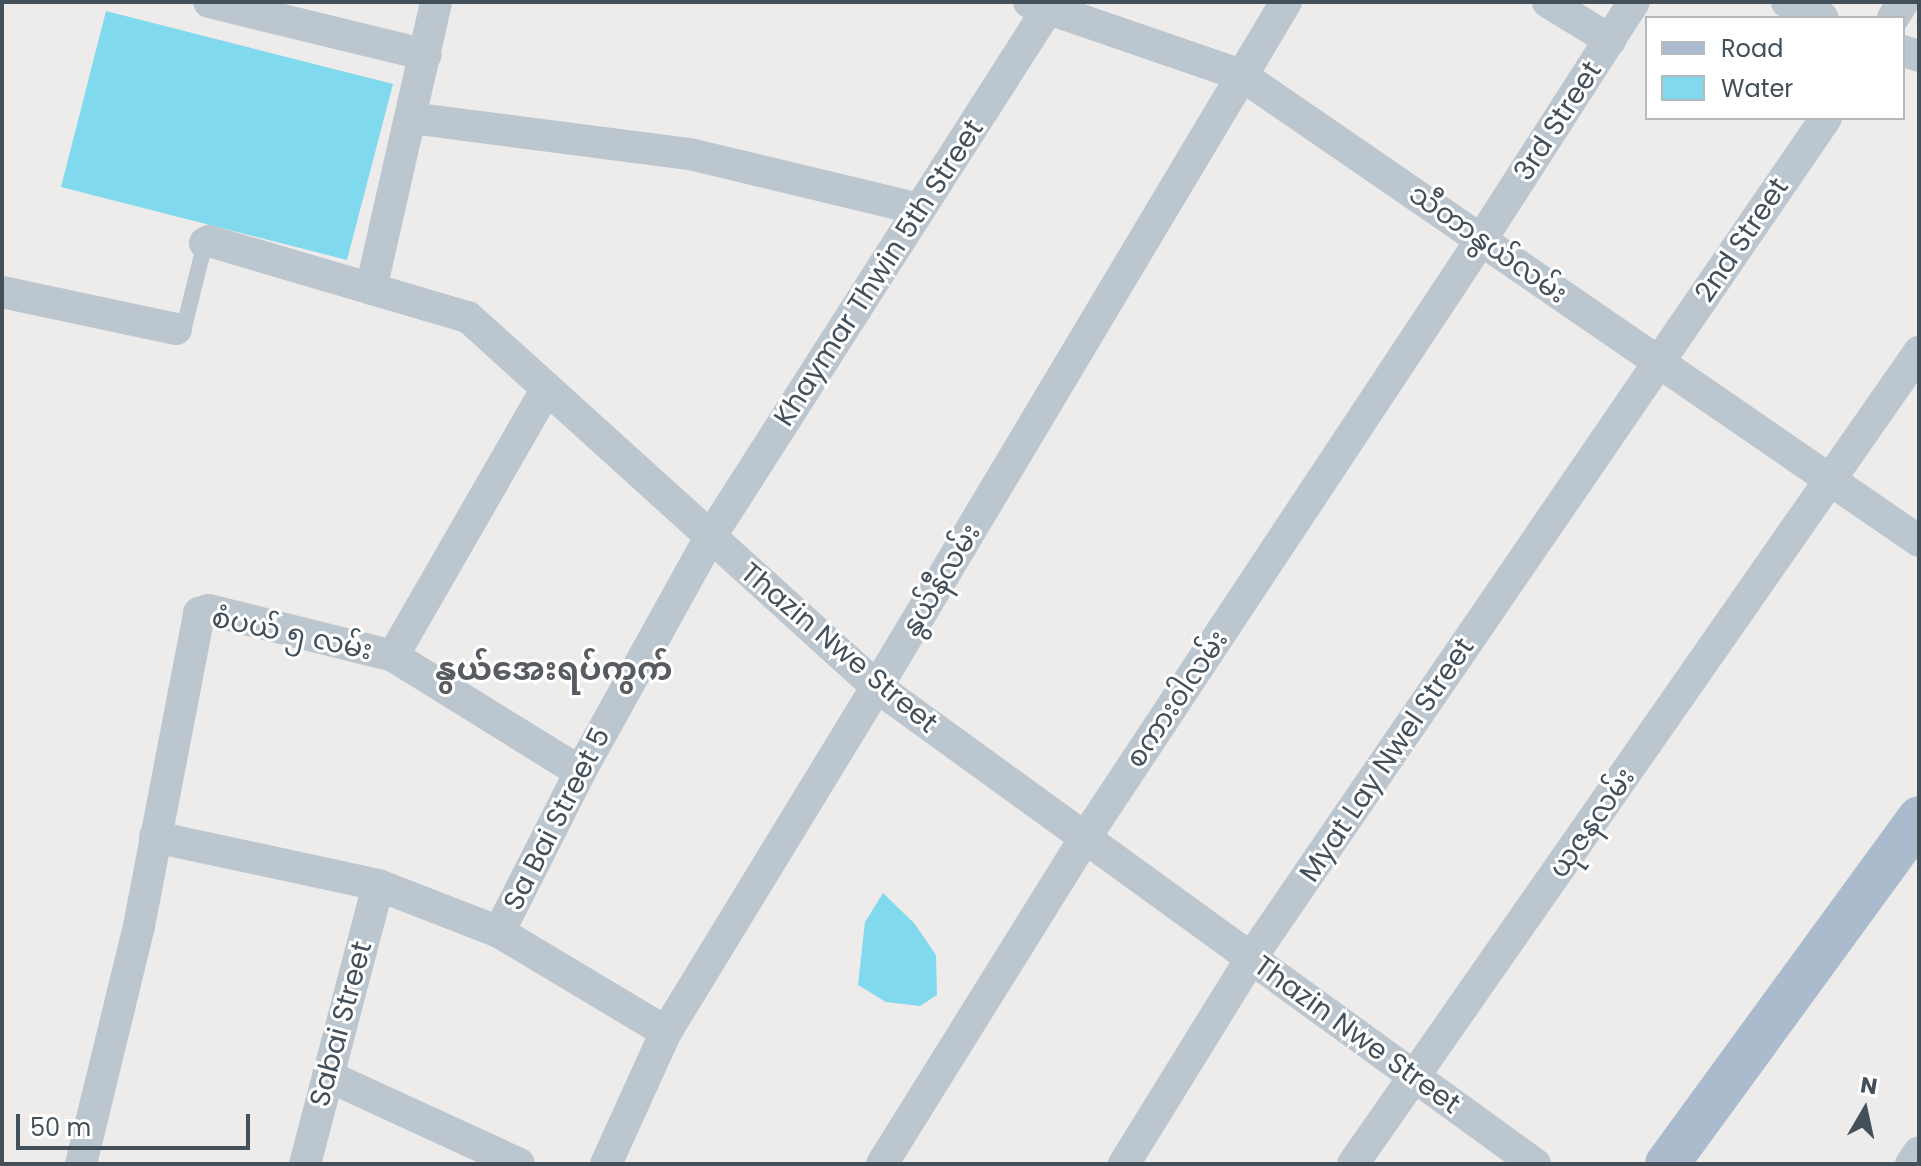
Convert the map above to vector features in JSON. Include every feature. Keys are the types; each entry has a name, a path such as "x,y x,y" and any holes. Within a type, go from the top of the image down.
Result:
{"main road":[{"path":"1667,1164 1919,818"}],"street":[{"path":"209,2 426,55"},
{"path":"371,289 436,2"},
{"name":"နွယ်နီလမ်း","path":"606,1164 666,1032 877,687 1286,2"},
{"path":"1548,2 1610,40"},
{"name":"3rd Street","path":"1481,240 1634,2"},
{"path":"1787,2 1818,16"},
{"name":"သီတာနွယ်လမ်း","path":"1039,4 1241,75 1919,541"},
{"name":"Khaymar Thwin 5th Street","path":"709,539 919,209 1039,4"},
{"path":"411,118 694,155 919,209"},
{"name":"2nd Street","path":"1659,363 1825,120"},
{"name":"စကား၀ါလမ်း","path":"882,1164 1085,838 1481,240"},
{"name":"Thazin Nwe Street","path":"205,243 209,241 468,317 709,539 877,687 1535,1164"},
{"path":"2,292 176,329"},
{"name":"ယုဇနလမ်း","path":"1353,1164 1919,352"},
{"name":"Myat Lay Nwel Street","path":"1124,1164 1251,958 1659,363"},
{"path":"393,656 546,390"},
{"name":"Sa Bai Street 5","path":"499,932 580,772 709,539"},
{"name":"စံပယ် ၅ လမ်း","path":"155,837 199,613 209,610 393,656 580,772"},
{"path":"81,1164 139,926 155,837"},
{"name":"Sa Bai Street 5","path":"155,837 378,885 499,932 666,1032"},
{"name":"Sabai Street","path":"305,1164 378,885"},
{"path":"328,1076 519,1164"},
{"path":"1911,1164 1919,1152"}],"lane":[{"path":"176,329 185,323 205,243"}],"water":[{"path":"106,11 393,84 347,260 61,187"},
{"path":"883,893 914,923 936,955 937,995 920,1006 886,1002 858,985 865,922"}],"district":[{"name":"နွယ်အေးရပ်ကွက်","path":"554,669"}]}
